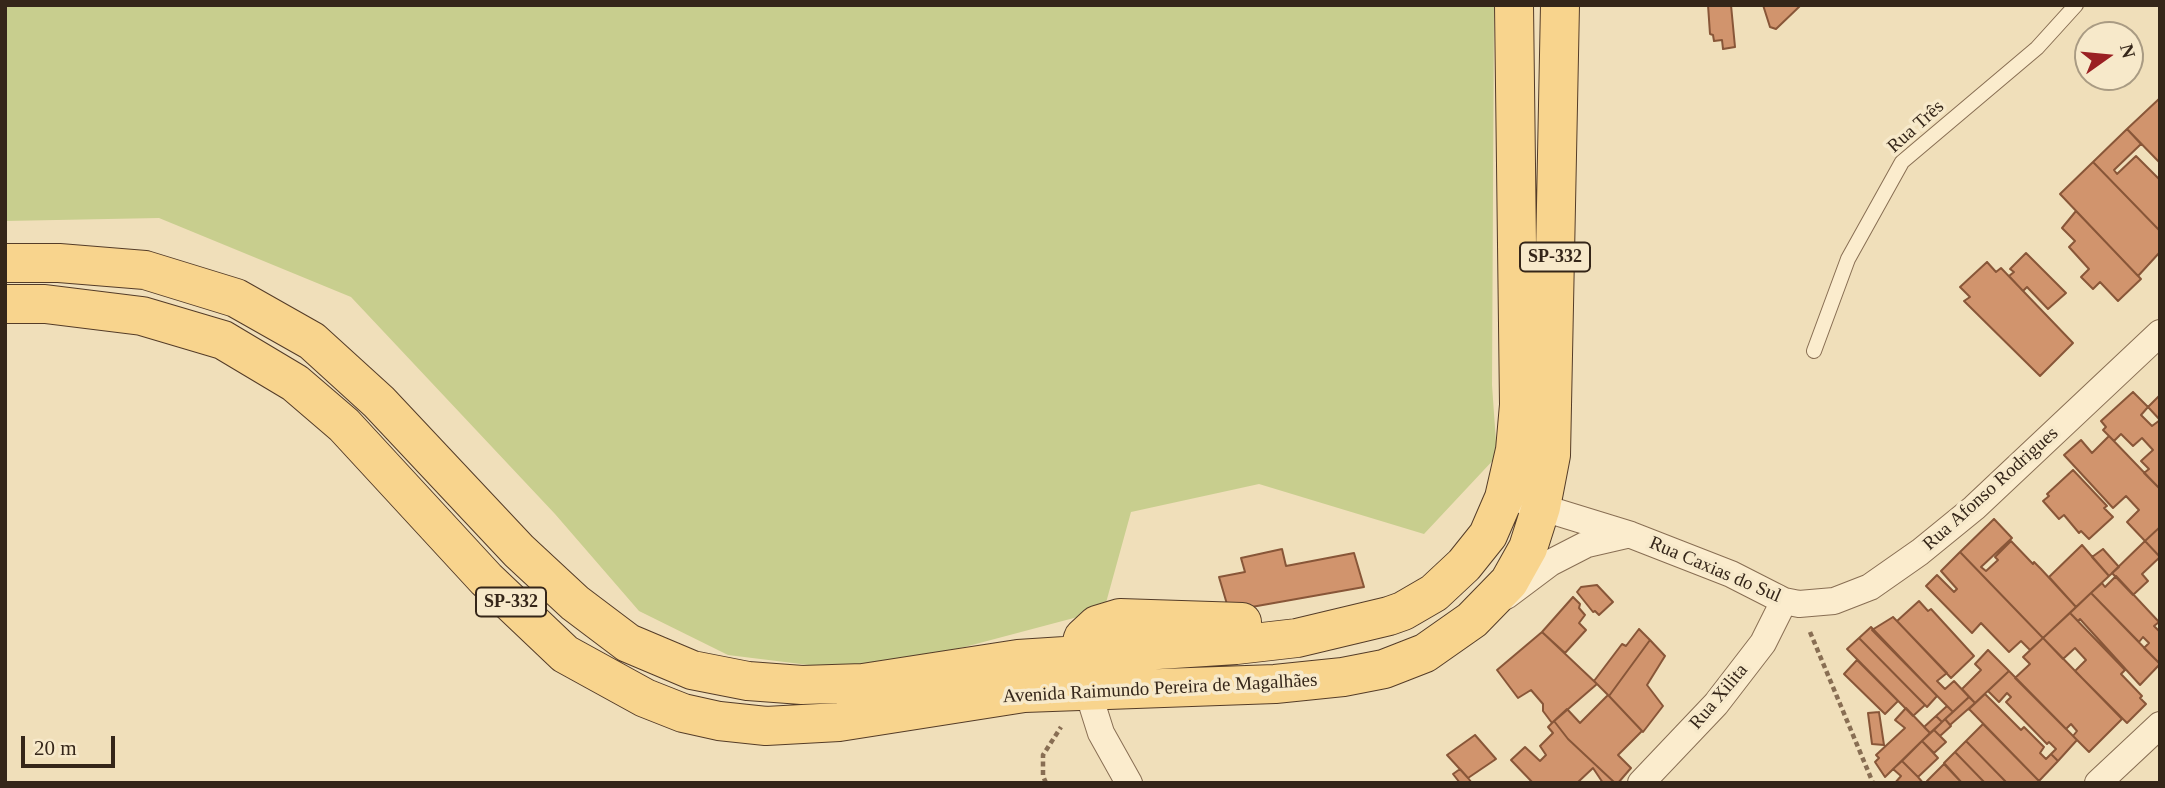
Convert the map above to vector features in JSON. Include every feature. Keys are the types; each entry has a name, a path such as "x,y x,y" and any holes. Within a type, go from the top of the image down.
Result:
{"main road":[{"name":"SP-332","path":"1082,672 1083,638 1097,625 1120,618 1148,617 1206,623 1369,622 1403,611 1434,593 1464,565 1488,535 1504,498 1515,450 1519,405 1514,5"},
{"name":"Avenida Raimundo Pereira de Magalhães","path":"5,263 59,263 145,270 236,298 312,341 379,402 519,551 575,603 628,643 692,670 747,681 802,685 851,683 1018,659 1082,672 1275,684 1343,677 1384,668 1425,653 1472,620 1509,582 1528,548 1541,507 1551,455 1560,5"},
{"name":"Avenida Raimundo Pereira de Magalhães","path":"5,304 45,304 142,316 223,340 295,383 344,425 486,579 565,654 645,698 683,713 719,721 766,726 839,722 1024,693 1082,672"}],"street":[{"name":"Rua Afonso Rodrigues","path":"1791,603 1833,601 1870,587 1920,552 1974,508 2160,333"},
{"name":"Rua Caxias do Sul","path":"1504,498 1631,535 1731,574 1791,603"},
{"name":"Rua Caxias do Sul","path":"1472,620 1550,563 1587,544 1631,535"},
{"name":"Rua Xilita","path":"1641,783 1716,704 1791,603"},
{"path":"1082,672 1101,733 1129,783"},
{"path":"2098,783 2160,725"}],"lane":[{"name":"Rua Três","path":"1814,351 1847,259 1902,162 2037,48 2076,5"}],"path":[{"path":"1791,603 1873,783"},
{"path":"1046,783 1042,776 1043,755 1082,672"}],"green space":[{"path":"5,5 1494,5 1492,385 1497,456 1424,534 1259,484 1131,512 1104,610 908,662 817,666 728,655 639,611 555,514 351,297 159,218 5,221"}],"building":[{"path":"1708,5 1731,5 1735,47 1723,49 1722,40 1714,41 1713,35 1710,34"},
{"path":"1763,5 1801,5 1776,29 1770,27"},
{"path":"2160,98 2160,163 2127,129"},
{"path":"2127,129 2141,144 2114,170 2117,174 2136,156 2160,180 2160,231 2093,162"},
{"path":"2093,162 2160,231 2160,252 2138,276 2060,194"},
{"path":"2076,211 2141,279 2118,301 2100,282 2093,289 2081,277 2089,269 2069,247 2075,241 2062,228"},
{"path":"2026,253 2066,293 2048,309 2027,287 2023,291 2009,276 2014,272 2010,269"},
{"path":"1987,262 1996,272 2001,268 2073,343 2040,376 1964,301 1970,297 1960,287"},
{"path":"2133,392 2148,407 2141,415 2152,426 2160,420 2160,489 2144,473 2149,469 2141,461 2153,450 2142,438 2133,446 2121,434 2114,441 2103,430 2106,427 2101,421"},
{"path":"2160,395 2160,420 2148,407"},
{"path":"2109,436 2160,489 2160,527 2145,541 2127,522 2139,510 2126,496 2113,508 2064,455 2081,440 2092,453"},
{"path":"2073,470 2107,506 2104,508 2113,517 2089,539 2081,531 2079,533 2064,515 2059,519 2043,501"},
{"path":"1994,519 2012,538 1981,567 1986,571 1998,560 1995,557 2011,541 2076,607 2043,638 1960,552"},
{"path":"2160,527 2160,557 2145,541"},
{"path":"2145,541 2160,557 2142,574 2148,581 2133,595 2112,573"},
{"path":"2082,545 2109,576 2076,607 2049,577"},
{"path":"1282,549 1286,566 1354,553 1364,587 1229,611 1219,577 1245,572 1241,558"},
{"path":"2103,549 2119,567 2109,576 2092,557"},
{"path":"1960,552 2043,638 2030,650 2021,641 2009,652 1981,623 1972,633 1926,586 1937,575 1954,592 1957,589 1941,571"},
{"path":"2116,576 2159,622 2154,626 2160,632 2160,664 2144,648 2149,643 2143,637 2139,642 2091,593 2102,583 2105,587"},
{"path":"1597,585 1613,602 1599,615 1593,612 1577,592 1581,587"},
{"path":"2091,593 2160,664 2140,685 2080,619 2078,621 2070,613"},
{"path":"1573,597 1585,615 1579,623 1586,630 1565,653 1542,632"},
{"path":"1919,601 1928,611 1931,609 1974,656 1951,678 1897,621"},
{"path":"2070,613 2125,670 2121,674 2142,696 2140,698 2146,704 2127,723 2075,671 2086,660 2075,648 2063,659 2043,638"},
{"path":"1893,617 1947,673 1937,681 1945,689 1954,681 1969,697 1953,712 1872,630"},
{"path":"1871,627 1937,696 1927,707 1859,638"},
{"path":"1639,629 1650,640 1609,696 1594,681 1622,644 1626,646"},
{"path":"1542,632 1597,684 1552,723 1543,711 1543,704 1531,690 1518,698 1497,670"},
{"path":"1859,638 1925,705 1913,716 1847,649"},
{"path":"2043,638 2122,719 2089,752 2073,736 2077,731 2071,724 2066,729 2015,678 2030,664 2023,657"},
{"path":"1650,640 1665,656 1647,685 1663,706 1643,732 1609,696"},
{"path":"1988,650 2009,671 1975,703 1962,689 1981,670 1975,664"},
{"path":"1857,660 1898,701 1885,714 1844,674"},
{"path":"2009,671 2077,740 2058,761 2051,754 2056,749 2049,742 2047,744 2006,702 2011,697 2007,693 1999,702 1988,691"},
{"path":"1985,694 2021,730 2024,727 2044,747 2040,753 2046,759 2051,754 2058,761 2039,781 1969,709"},
{"path":"1608,695 1642,731 1618,755 1631,768 1618,783 1568,739 1554,721 1567,709 1580,723"},
{"path":"1969,697 1975,703 1950,725 1945,719"},
{"path":"1947,706 1953,712 1942,722 1936,716"},
{"path":"1906,708 1930,733 1885,777 1875,762 1879,758 1876,755 1905,728 1895,720"},
{"path":"1879,712 1884,745 1872,744 1868,713"},
{"path":"1936,716 1942,722 1930,733 1924,727"},
{"path":"1945,719 1951,726 1940,736 1934,730"},
{"path":"1554,721 1568,739 1615,783 1603,783 1593,768 1577,783 1533,783 1511,760 1525,747 1540,761 1546,755 1540,746 1553,733 1548,727"},
{"path":"1983,724 2039,781 2037,783 2007,783 1966,741"},
{"path":"1934,730 1946,742 1934,753 1922,741"},
{"path":"1475,735 1496,759 1468,778 1447,755"},
{"path":"1922,741 1938,758 1918,777 1902,761"},
{"path":"1966,741 2007,783 1985,783 1955,752"},
{"path":"1955,752 1985,783 1962,783 1944,763"},
{"path":"1902,761 1923,783 1895,783 1901,776 1893,769"},
{"path":"1944,764 1962,783 1927,781"},
{"path":"1460,769 1472,783 1460,783 1453,774"}]}
